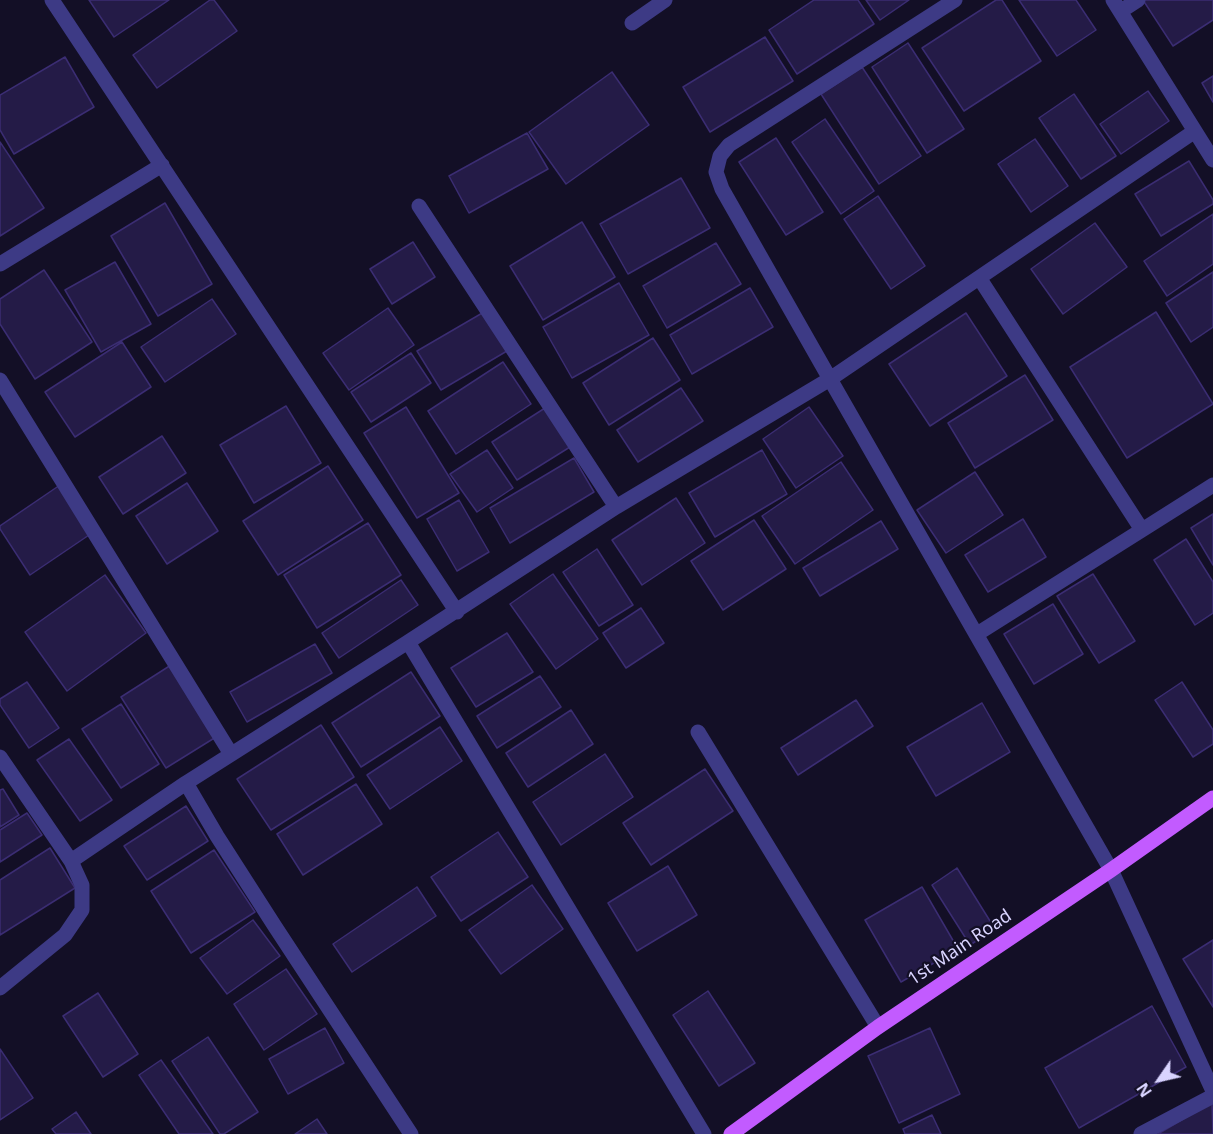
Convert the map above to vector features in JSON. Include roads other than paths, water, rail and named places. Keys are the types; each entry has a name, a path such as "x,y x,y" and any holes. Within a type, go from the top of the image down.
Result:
{"main road":[{"name":"1st Main Road","path":"731,1134 878,1028 1213,798"}],"street":[{"path":"52,0 457,612"},
{"path":"632,23 665,0"},
{"path":"955,0 729,145 720,156 716,172 722,189 1111,870 1213,1091"},
{"path":"1138,0 1117,6 1213,160"},
{"path":"71,861 186,783 457,612 616,507 830,379 1195,131"},
{"path":"0,264 162,165"},
{"path":"419,206 616,507"},
{"path":"980,279 1142,530"},
{"path":"0,380 231,754"},
{"path":"977,634 1213,485"},
{"path":"408,642 704,1134"},
{"path":"698,732 878,1028"},
{"path":"0,758 71,861 82,885 82,910 65,935 0,988"},
{"path":"186,783 273,925 411,1134"},
{"path":"1142,1134 1213,1096"}]}
